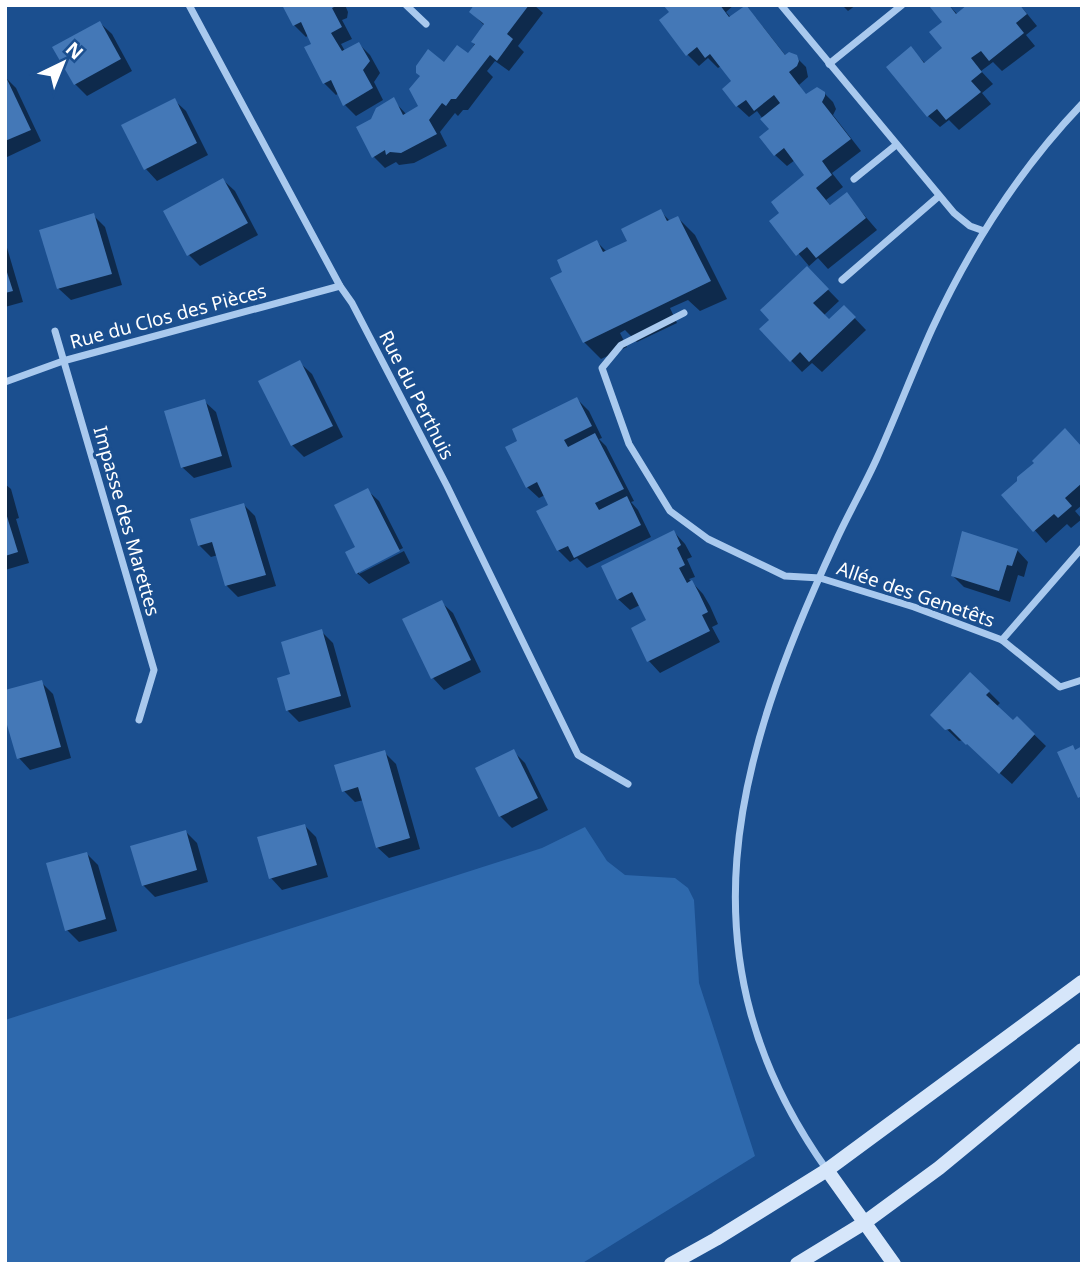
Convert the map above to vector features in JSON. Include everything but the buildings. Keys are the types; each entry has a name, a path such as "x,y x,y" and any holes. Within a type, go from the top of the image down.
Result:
{"main road":[{"path":"671,1264 827,1170 1082,982"},
{"path":"797,1264 864,1223 939,1168 1082,1050"},
{"path":"827,1170 894,1264"}],"street":[{"name":"Rue du Perthuis","path":"189,5 340,286 352,303 447,486 578,755 628,784"},
{"path":"406,5 426,24"},
{"path":"780,5 954,213 984,232"},
{"path":"829,64 902,5"},
{"path":"827,1170 801,1133 770,1073 745,996 735,914 738,840 748,777 771,698 820,578 878,457 934,325 1000,204 1082,104"},
{"path":"854,179 896,145"},
{"path":"842,280 939,196"},
{"name":"Rue du Clos des Pièces","path":"5,382 63,361 340,286"},
{"name":"Allée des Genetêts","path":"684,313 621,345 602,369 629,444 670,511 708,540 785,576 820,578 914,607 1002,640 1060,687 1082,680"},
{"name":"Impasse des Marettes","path":"55,331 154,670 139,720"},
{"name":"Allée des Genetêts","path":"1002,640 1082,548"}],"shaded area":[{"path":"585,827 607,861 625,875 675,878 688,888 694,900 699,983 755,1156 581,1264 5,1264 5,1020 542,848"}]}
